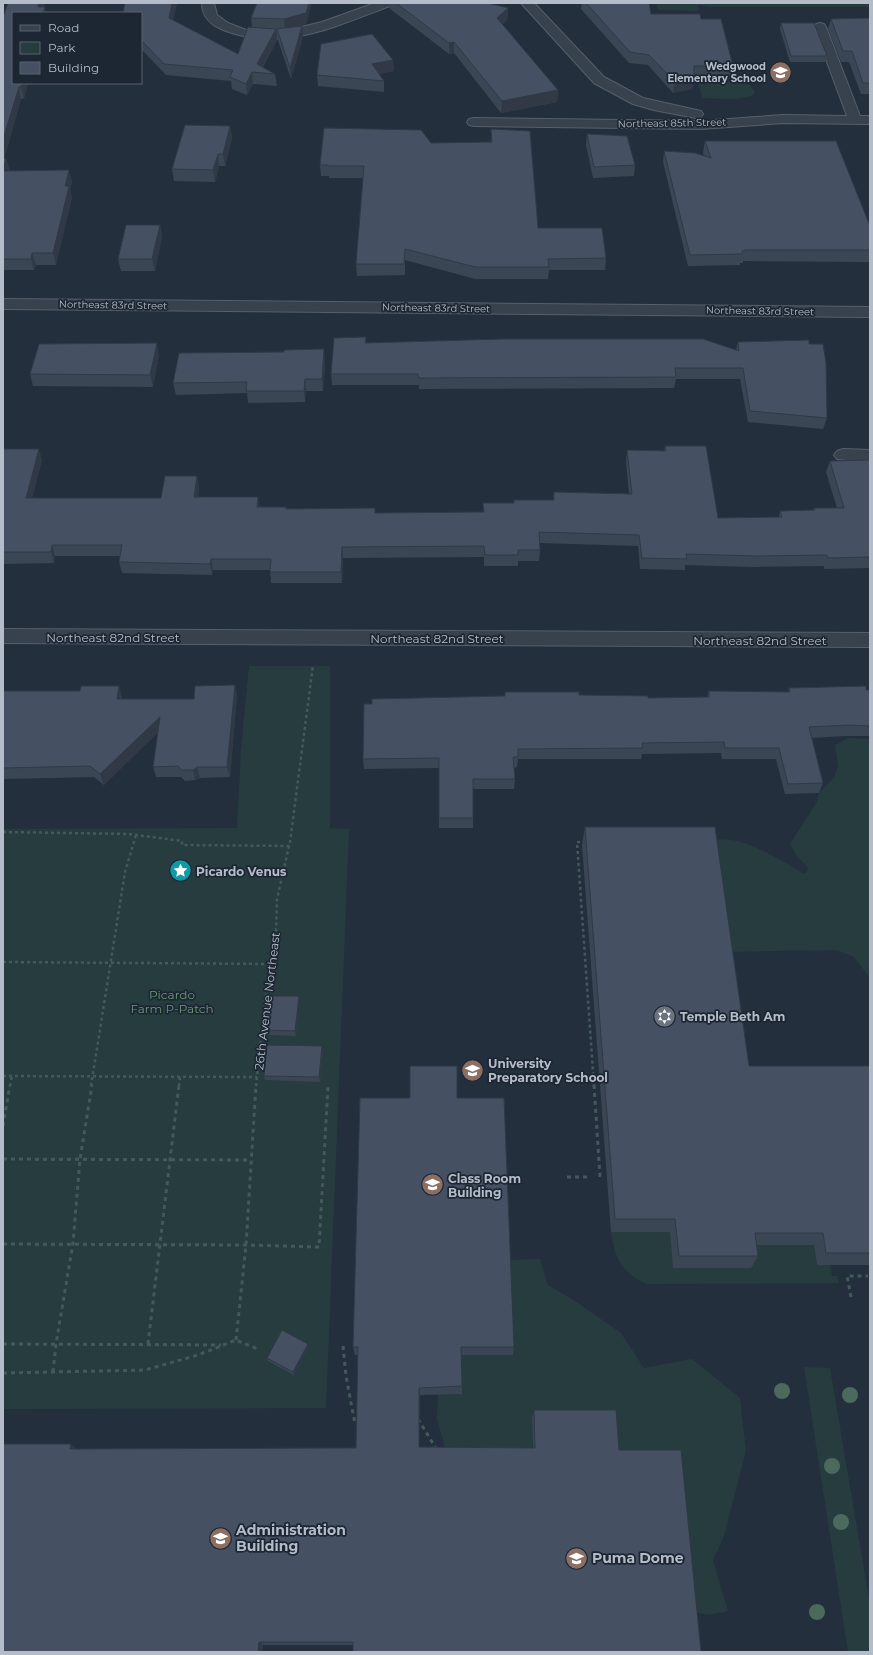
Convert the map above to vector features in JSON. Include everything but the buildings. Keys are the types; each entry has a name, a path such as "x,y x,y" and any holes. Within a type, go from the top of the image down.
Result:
{"street":[{"path":"208,3 207,9 214,22 234,31 268,37 296,34 386,3"},
{"path":"527,3 599,80 638,101 654,106 698,114 783,119"},
{"path":"820,28 856,120"},
{"name":"Northeast 85th Street","path":"474,122 701,125 783,119 870,120"},
{"name":"Northeast 83rd Street","path":"3,304 870,312"},
{"path":"843,455 870,456"},
{"name":"Northeast 82nd Street","path":"3,636 870,640"}],"path":[{"name":"26th Avenue Northeast","path":"236,1340 246,1245 257,1077 269,964 276,930 277,899 289,846 312,665"},
{"path":"3,832 136,835 182,841 182,845 289,846"},
{"path":"53,1372 56,1344 73,1243 80,1159 125,872 136,835"},
{"path":"592,842 577,842 600,1177"},
{"path":"3,962 269,964"},
{"path":"3,1076 257,1077"},
{"path":"3,1126 12,1076"},
{"path":"148,1344 180,1076"},
{"path":"3,1244 73,1243 320,1247 328,1086"},
{"path":"3,1159 251,1160"},
{"path":"567,1177 590,1177"},
{"path":"850,1296 847,1276 868,1276"},
{"path":"3,1373 144,1370 198,1355 236,1340 260,1350"},
{"path":"3,1344 224,1345"},
{"path":"343,1346 346,1376 355,1424 363,1422"},
{"path":"414,1412 440,1455"}],"green space":[{"path":"656,3 870,3 870,7 712,7 698,5 699,11 658,10"},
{"path":"702,80 721,82 743,81 751,87 755,93 751,96 738,99 702,98 698,82"},
{"name":"Picardo Farm P-Patch","path":"249,666 330,666 330,828 349,829 326,1408 3,1409 3,829 237,828 241,749"},
{"path":"848,738 870,739 870,978 854,957 837,950 724,952 701,840 730,840 748,844 804,874 809,869 797,856 790,844 817,802 819,793 834,777 838,767 835,745"},
{"path":"611,1232 670,1232 737,1268 751,1268 748,1245 814,1245 817,1265 830,1265 832,1276 837,1276 839,1283 646,1284 625,1269 617,1257"},
{"path":"540,1259 548,1285 575,1301 621,1333 644,1368 692,1359 740,1398 746,1451 724,1536 713,1560 728,1611 708,1615 694,1612 616,1456 532,1418 533,1454 446,1451 437,1419 438,1395 461,1355 509,1260"},
{"path":"804,1367 830,1368 870,1605 870,1652 848,1652"}],"place":[{"name":"Wedgwood Elementary School","path":"781,72"},
{"name":"Picardo Venus","path":"181,871"},
{"name":"Temple Beth Am","path":"664,1016"},
{"name":"University Preparatory School","path":"472,1070"},
{"name":"Class Room Building","path":"432,1185"},
{"name":"Administration Building","path":"220,1538"},
{"name":"Puma Dome","path":"576,1558"}]}
